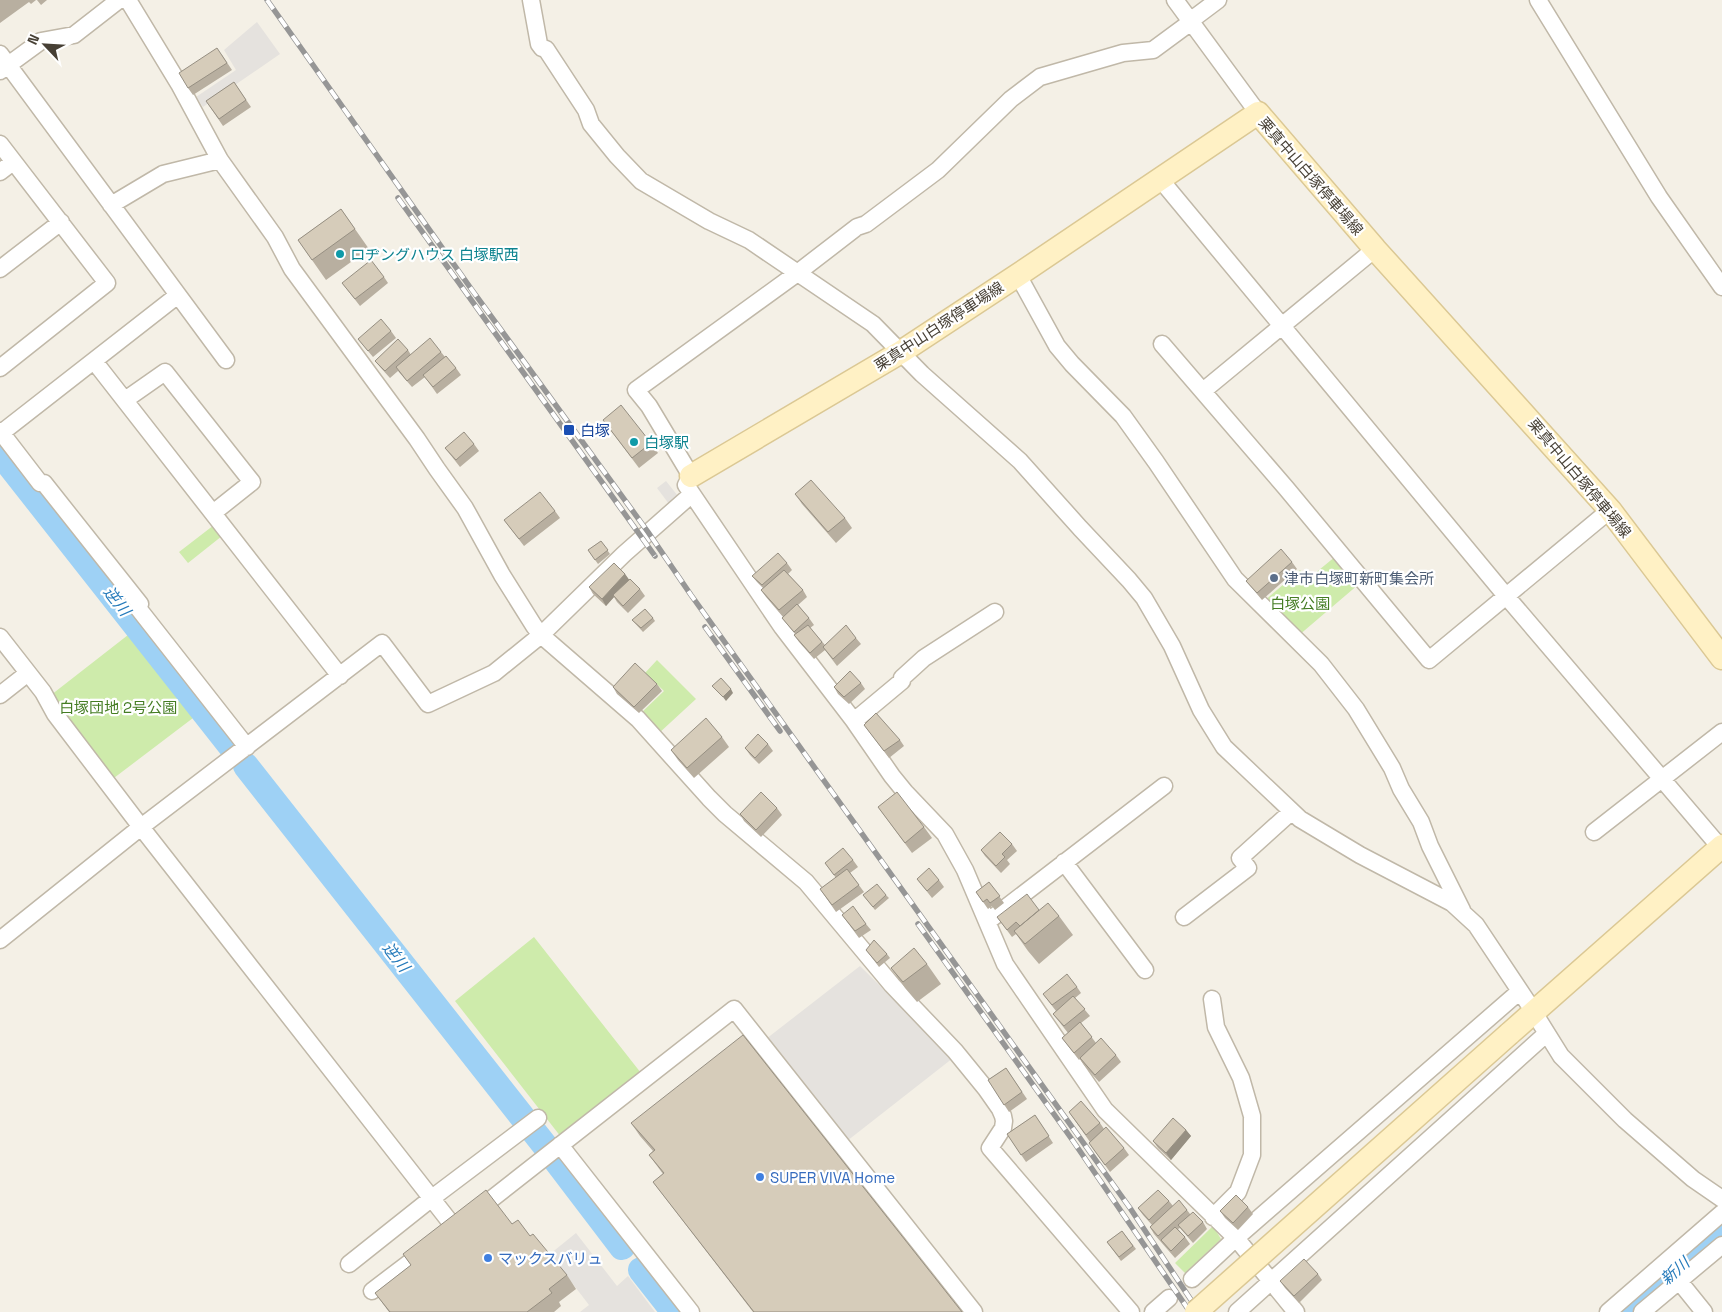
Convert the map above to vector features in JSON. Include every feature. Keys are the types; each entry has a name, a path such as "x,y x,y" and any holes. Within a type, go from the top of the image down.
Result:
{"main road":[{"name":"栗真中山白塚停車場線","path":"692,485 901,352 1258,113 1375,249 1610,510 1722,658"},
{"path":"1196,1312 1721,846"}],"street":[{"path":"119,0 74,35 41,41 3,64 111,204 226,360"},
{"path":"128,0 179,84 220,160 275,238 292,269 417,439 465,508 502,575 534,626 541,635 638,719 725,814 806,882 892,985 955,1051 986,1089 1003,1116 1003,1128 990,1148 1131,1312"},
{"path":"531,0 539,44 542,48 546,48 560,69 586,110 591,124 634,174 652,188 709,221 749,240 796,274 874,324 922,374 1020,460 1144,598 1166,634 1201,710 1224,747 1291,812 1360,855 1452,904 1464,914 1476,925 1561,1056 1625,1120 1693,1179 1722,1199"},
{"path":"1175,0 1258,113"},
{"path":"1218,0 1153,50 1123,53 1040,77 1012,99 938,170 636,390 649,406 692,485 782,627 905,792 945,834 965,870 1005,964 1106,1110 1236,1238 1296,1312"},
{"path":"1538,0 1659,197 1722,286"},
{"path":"0,144 108,283 0,368"},
{"path":"111,204 163,174 220,160"},
{"path":"0,172 13,162"},
{"path":"1160,179 1506,596 1721,846"},
{"path":"0,269 60,222"},
{"path":"1203,391 1375,249"},
{"path":"1018,275 1057,346 1123,416 1235,579 1321,664 1356,709 1392,768 1401,789 1421,822 1434,854 1464,914"},
{"path":"178,294 0,433 40,483 44,483 140,604 138,608 247,747"},
{"path":"1162,344 1429,660 1610,510"},
{"path":"94,360 340,676"},
{"path":"125,400 165,372 252,482 213,512"},
{"path":"0,940 141,828 382,642 428,704 494,673 541,635 692,485"},
{"path":"854,722 924,658 995,612"},
{"path":"0,638 28,673 55,714 141,828 454,1227"},
{"path":"0,695 28,673"},
{"path":"1594,832 1722,732"},
{"path":"987,922 1164,786"},
{"path":"1184,917 1248,868 1240,858 1291,812"},
{"path":"1064,862 1145,970"},
{"path":"1192,1279 1236,1238 1520,991"},
{"path":"1212,999 1216,1027 1241,1078 1252,1116 1252,1155 1238,1192 1213,1217"},
{"path":"372,1291 734,1009 974,1312"},
{"path":"1237,1312 1546,1034"},
{"path":"349,1264 537,1118"},
{"path":"560,1145 691,1312"},
{"path":"1608,1312 1722,1213"},
{"path":"1642,1312 1722,1244"},
{"path":"1679,1281 1704,1312"},
{"path":"1153,1312 1168,1298"}],"green space":[{"path":"214,525 222,536 188,563 179,552"},
{"name":"白塚公園","path":"1336,556 1359,584 1298,636 1263,602 1300,570 1308,579"},
{"name":"白塚団地 2号公園","path":"128,635 193,718 110,781 51,695"},
{"path":"657,660 696,699 658,734 640,714 664,691 645,673"},
{"path":"534,937 641,1073 561,1137 455,1001"},
{"path":"1213,1226 1221,1239 1185,1273 1175,1263"}],"shaded area":[{"path":"257,22 280,54 203,107 196,97 236,70 224,50"},
{"path":"666,481 678,496 669,504 657,488"},
{"path":"860,966 953,1058 847,1141 766,1039"},
{"path":"576,1233 617,1286 628,1276 655,1312 580,1312 589,1305 550,1254"}],"building":[{"path":"217,48 227,63 188,88 179,73"},
{"path":"234,82 246,100 219,119 206,101"},
{"path":"341,209 355,229 312,260 298,240"},
{"path":"371,260 384,277 355,299 342,283"},
{"path":"381,319 391,331 368,351 358,339"},
{"path":"430,338 441,352 407,381 396,367"},
{"path":"398,339 408,350 385,371 375,361"},
{"path":"446,356 456,368 433,387 423,375"},
{"name":"白塚駅","path":"621,405 651,443 632,458 603,420"},
{"path":"464,432 474,444 456,460 445,448"},
{"path":"811,480 845,518 828,532 795,494"},
{"path":"540,492 555,511 519,539 504,520"},
{"path":"601,541 608,550 595,560 588,550"},
{"path":"1281,549 1292,562 1257,593 1246,581"},
{"path":"778,553 787,563 762,585 752,576"},
{"path":"614,563 625,574 602,599 589,587"},
{"path":"784,570 803,590 779,610 761,590"},
{"path":"630,579 640,589 623,606 613,595"},
{"path":"797,604 809,618 794,632 782,618"},
{"path":"645,609 653,618 641,628 632,620"},
{"path":"808,625 822,642 810,653 794,635"},
{"path":"846,625 856,638 833,659 823,647"},
{"path":"635,663 657,684 634,707 613,687"},
{"path":"850,671 861,683 844,697 834,687"},
{"path":"721,678 731,689 723,697 712,686"},
{"path":"876,713 900,740 884,751 864,725"},
{"path":"706,718 722,737 687,768 671,750"},
{"path":"758,734 768,744 755,758 745,748"},
{"path":"761,792 777,808 756,830 740,814"},
{"path":"897,792 924,827 905,843 878,807"},
{"path":"1000,832 1012,844 1002,854 1005,857 996,866 981,850"},
{"path":"843,848 853,860 834,875 825,863"},
{"path":"929,868 939,880 927,891 917,879"},
{"path":"847,869 859,885 832,905 820,889"},
{"path":"989,882 1000,896 990,903 987,899 983,902 976,892"},
{"path":"877,884 886,895 873,907 863,895"},
{"path":"1027,894 1039,910 1020,926 1016,922 1007,930 997,917"},
{"path":"1048,903 1059,916 1025,944 1014,931"},
{"path":"853,906 866,924 855,931 842,915"},
{"path":"874,940 887,954 877,963 866,950"},
{"path":"914,948 927,964 903,982 891,968"},
{"path":"1067,974 1077,987 1052,1005 1043,994"},
{"path":"1073,996 1085,1009 1064,1026 1053,1014"},
{"path":"1080,1022 1092,1037 1074,1053 1062,1038"},
{"name":"SUPER VIVA Home","path":"743,1035 962,1312 754,1312 653,1182 664,1173 649,1155 655,1150 631,1123"},
{"path":"1101,1038 1116,1055 1095,1075 1080,1058"},
{"path":"1006,1068 1022,1092 1004,1105 988,1080"},
{"path":"1081,1101 1100,1123 1086,1135 1069,1112"},
{"path":"1035,1115 1049,1136 1021,1155 1007,1134"},
{"path":"1173,1118 1186,1130 1166,1153 1153,1141"},
{"path":"1106,1127 1124,1148 1105,1165 1089,1143"},
{"name":"マックスバリュ","path":"486,1190 512,1224 518,1220 530,1236 533,1234 567,1275 549,1289 552,1293 527,1312 390,1312 375,1293 411,1265 403,1254"},
{"path":"1158,1190 1169,1201 1149,1220 1138,1208"},
{"path":"1236,1195 1248,1207 1233,1223 1220,1211"},
{"path":"1179,1200 1187,1210 1158,1236 1150,1227"},
{"path":"1193,1212 1203,1222 1188,1236 1178,1225"},
{"path":"1175,1227 1185,1237 1171,1251 1161,1240"},
{"path":"1122,1231 1133,1246 1119,1257 1107,1242"},
{"path":"1304,1259 1318,1274 1294,1296 1280,1281"}],"waterway":[{"name":"逆川","path":"0,453 233,749"},
{"name":"逆川","path":"246,766 546,1147"},
{"name":"逆川","path":"555,1159 622,1247"},
{"name":"新川","path":"1627,1312 1722,1230"},
{"name":"逆川","path":"641,1270 674,1312"}],"railway":[{"path":"267,0 472,290 648,532 691,595 1130,1208 1199,1312"},
{"path":"398,198 655,556"},
{"path":"705,627 780,731"},
{"path":"918,924 1071,1138 1190,1312"}],"place":[{"name":"ロヂングハウス 白塚駅西","path":"340,254"},
{"name":"白塚","path":"569,430"},
{"name":"白塚駅","path":"634,442"},
{"name":"津市白塚町新町集会所","path":"1274,578"},
{"name":"SUPER VIVA Home","path":"760,1177"},
{"name":"マックスバリュ","path":"488,1258"}]}
